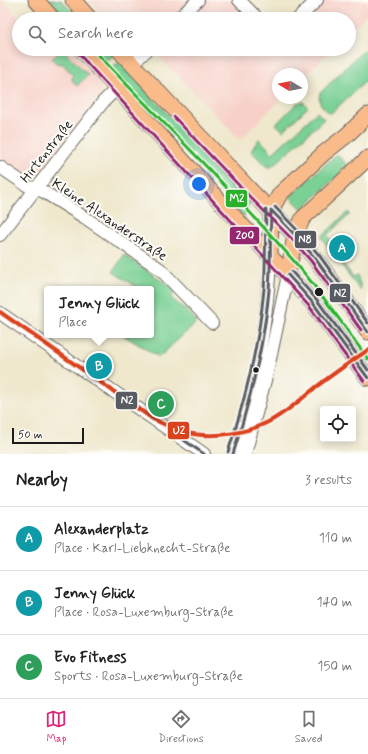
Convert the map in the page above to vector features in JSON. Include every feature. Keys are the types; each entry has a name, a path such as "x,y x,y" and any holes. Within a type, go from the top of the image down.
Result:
{"main road":[{"path":"36,0 47,12"},
{"path":"73,0 84,12"},
{"path":"87,56 288,275 313,304 368,378"},
{"path":"125,56 254,194 295,235 315,258 368,332"},
{"path":"270,256 271,210 280,194 368,115"},
{"path":"288,275 295,235 303,218 368,158"}],"street":[{"path":"185,12 198,0"},
{"path":"239,0 251,12"},
{"path":"305,12 317,0"},
{"path":"132,64 141,56"},
{"name":"Hirtenstraße","path":"0,235 103,102 117,88"},
{"name":"Kleine Alexanderstraße","path":"0,167 28,186 44,192 87,219 160,268 212,323"},
{"path":"233,454 253,385 266,313 270,256"},
{"path":"245,454 267,373 288,275"},
{"path":"0,312 204,454"}],"shaded area":[{"path":"0,0 2,0 13,12 12,12 12,56 77,56 98,79 101,85 101,91 99,97 35,179 0,157"},
{"path":"89,0 195,0 182,12 101,12"},
{"path":"203,0 235,0 246,12 190,12"},
{"path":"321,0 368,0 368,13 356,25 356,12 309,12"},
{"path":"159,56 325,56 308,73 308,68 272,68 272,104 276,104 240,140"}],"green space":[{"path":"45,0 61,0 72,12 56,12"},
{"path":"365,49 368,53 368,79 330,114 319,100 320,93"},
{"path":"55,56 69,56 88,75 77,86 72,80 73,75 63,64 56,63 52,59"},
{"path":"98,56 112,56 105,64"},
{"path":"119,62 211,161 222,169 251,200 244,217 110,70"},
{"path":"296,104 305,104 308,107 283,131 276,124"},
{"path":"317,112 324,119 273,166 266,166 251,151 259,139 273,153"},
{"path":"337,154 348,166 302,209 290,197"},
{"path":"348,212 350,214 327,235 335,246 339,243 341,247 335,253 353,277 357,275 361,287 360,290 321,237"},
{"path":"124,255 170,286 175,291 171,298 188,312 197,322 159,357 128,338 154,338 154,286 135,286 113,272"}],"transit line":[{"name":"200","path":"81,56 309,306 364,381"},
{"name":"M2","path":"100,56 223,184 299,267 317,289 368,359"},
{"name":"200","path":"174,117 291,238 311,261 361,330"},
{"name":"N8","path":"275,207 319,255 368,323"},
{"name":"N8","path":"228,452 246,392 259,331 265,279 266,210"},
{"name":"N2","path":"271,210 315,258 368,332"},
{"name":"N2","path":"233,454 251,394 264,332 270,280 271,210"},
{"name":"N8","path":"292,272 317,300 368,370"},
{"name":"N2","path":"288,275 313,303 368,378"},
{"name":"U2","path":"0,312 153,419 164,425 184,432 196,434 221,435 234,433 270,421 289,409 322,382 368,350"},
{"name":"N2","path":"0,313 204,454"}],"place":[{"name":"Alexanderplatz","path":"342,248"},
{"name":"Jenny Glück","path":"99,366"},
{"name":"Evo Fitness","path":"161,404"}]}
